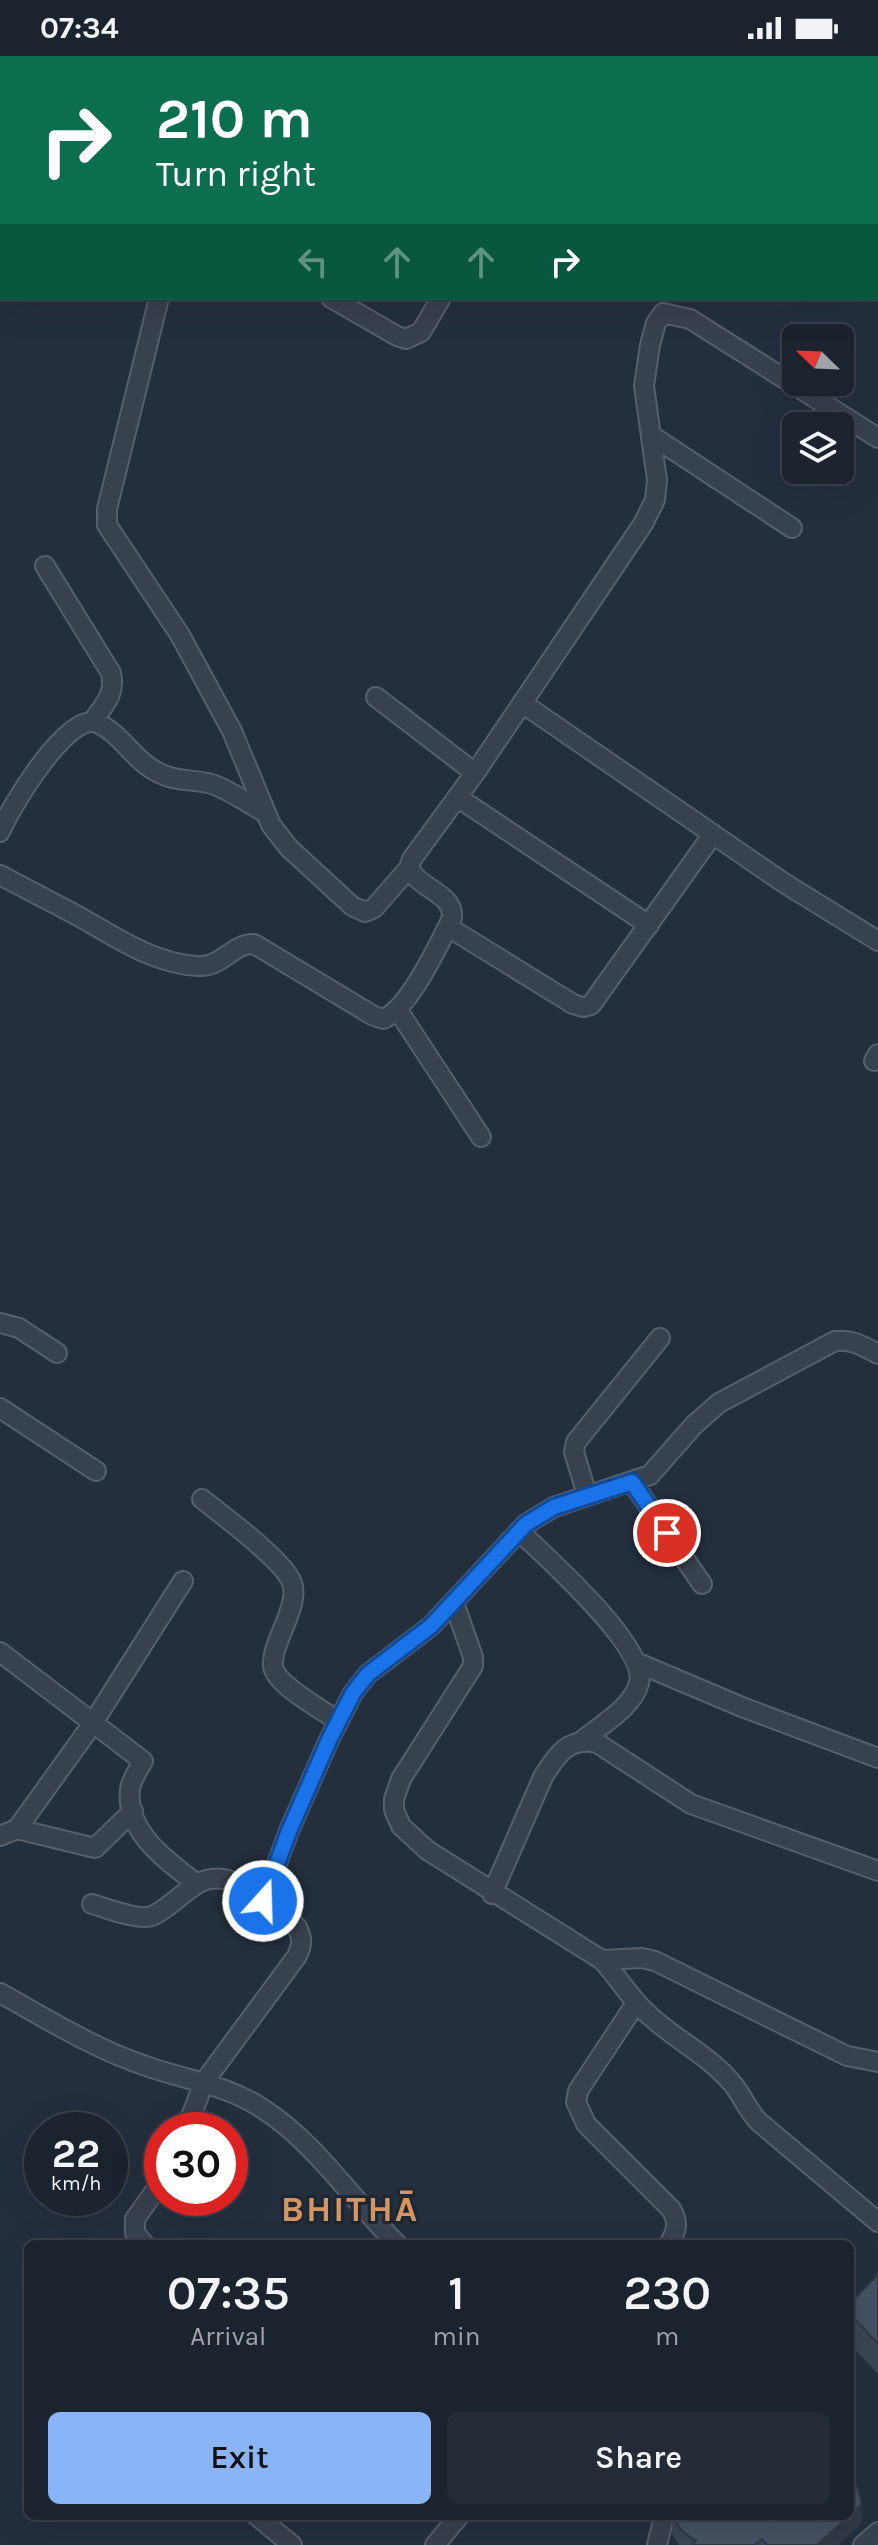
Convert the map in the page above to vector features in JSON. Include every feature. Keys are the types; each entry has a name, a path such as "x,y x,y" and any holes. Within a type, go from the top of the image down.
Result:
{"street":[{"path":"159,300 107,509 107,525 180,635 232,731 271,825 289,848 361,911 374,908 409,868 418,849 475,773 650,511 655,500 657,480 644,386 650,345 663,306 690,319 878,438"},
{"path":"335,300 406,339 421,332 440,300"},
{"path":"652,436 792,528"},
{"path":"45,566 111,673 114,685 111,695 93,721"},
{"path":"376,697 475,773"},
{"path":"522,703 808,899 878,941"},
{"path":"0,832 32,778 58,743 83,722 93,721 103,726 146,766 161,774 178,780 214,785 266,813"},
{"path":"457,797 649,925"},
{"path":"448,927 573,1004 583,1007 591,1005 713,834"},
{"path":"0,875 140,950 159,957 202,967 216,963 244,944 254,944 383,1019 392,1016 397,1009 448,927 452,910 448,901 417,879 409,868"},
{"path":"397,1009 481,1137"},
{"path":"0,1323 19,1328 57,1353"},
{"path":"587,1495 574,1452 576,1442 660,1338"},
{"path":"263,1901 300,1804 353,1693 368,1674 431,1626 519,1531 554,1507 650,1475 694,1425 719,1403 835,1341 846,1339 878,1354"},
{"path":"0,1408 96,1471"},
{"path":"632,1482 702,1584"},
{"path":"202,1499 262,1549 292,1582 293,1596 273,1668 289,1688 338,1721"},
{"path":"492,1894 543,1777 569,1745 583,1740 635,1694 640,1680 638,1663 614,1627 519,1531"},
{"path":"133,1811 95,1848 8,1832 92,1723 183,1581"},
{"path":"454,1603 473,1657 473,1666 401,1779 394,1799 394,1810 401,1826 427,1850 492,1894 602,1960 622,1981 636,2003 734,2084 747,2110 759,2122 878,2222"},
{"path":"0,1652 143,1761 130,1788 133,1818 150,1846 197,1884"},
{"path":"638,1663 742,1707 878,1758"},
{"path":"583,1740 597,1743 691,1804 878,1871"},
{"path":"92,1904 138,1917 150,1917 209,1878 238,1883 297,1927 302,1936 297,1956 204,2082 193,2112"},
{"path":"602,1960 642,1958 655,1961 847,2056 878,2062"},
{"path":"0,1993 105,2050 144,2066 233,2091 290,2128 391,2240"},
{"path":"636,2003 578,2091 576,2102 586,2124 671,2209 677,2218 671,2240"},
{"path":"141,2240 135,2233 135,2219 144,2206"},
{"path":"262,2520 292,2545"},
{"path":"435,2545 456,2520"},
{"path":"657,2545 663,2520"},
{"path":"863,2545 878,2532"}],"building":[{"path":"878,2274 878,2344 854,2318 854,2300"},
{"path":"854,2479 855,2480 862,2504 854,2511"},
{"path":"675,2520 845,2520 817,2545 767,2545 762,2539 755,2545 692,2545 696,2541 682,2531"}],"district":[{"name":"BHITHĀ","path":"350,2208"}],"route":[{"path":"263,1901 300,1804 353,1693 368,1674 431,1626 526,1524 554,1507 632,1482 667,1533"}]}
